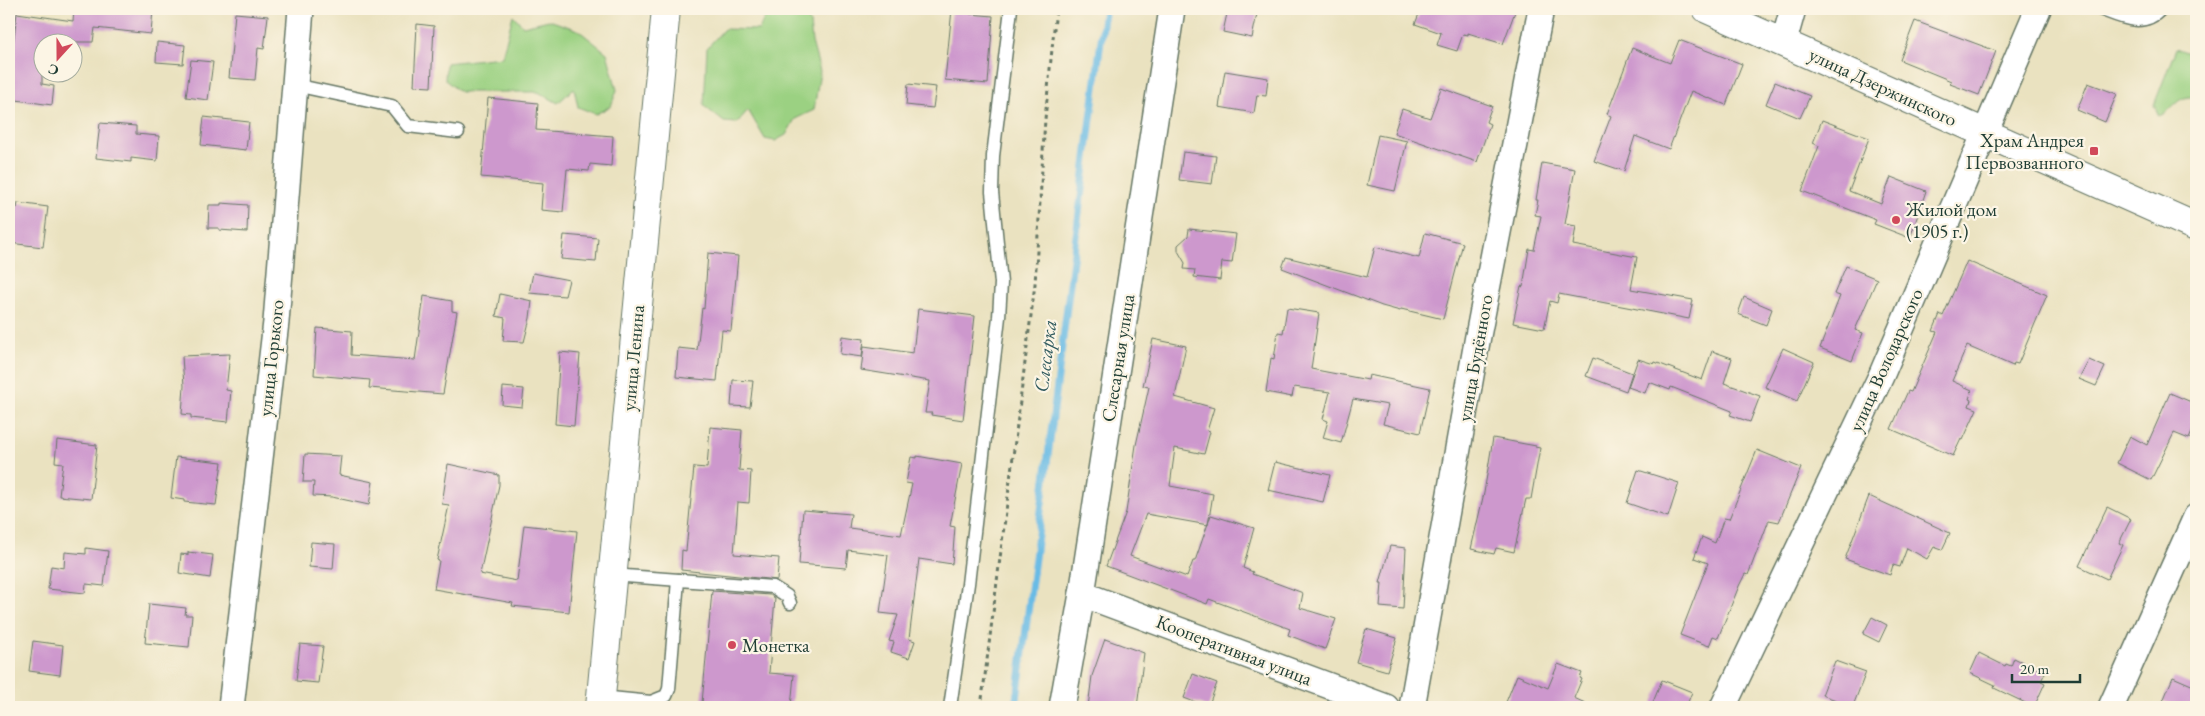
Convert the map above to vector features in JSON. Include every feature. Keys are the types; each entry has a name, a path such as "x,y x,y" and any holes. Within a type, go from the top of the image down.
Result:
{"main road":[{"name":"улица Ленина","path":"600,702 666,9"},
{"name":"улица Дзержинского","path":"1707,9 2196,227"}],"street":[{"name":"улица Горького","path":"231,707 276,313 301,9"},
{"name":"Слесарная улица","path":"1062,707 1082,594 1172,9"},
{"name":"улица Будённого","path":"1412,707 1480,327 1541,9"},
{"path":"1784,42 1793,9"},
{"name":"улица Володарского","path":"1723,707 1880,376 2038,9"},
{"path":"2111,707 2196,517"},
{"name":"Кооперативная улица","path":"1082,594 1386,707"}],"lane":[{"path":"950,707 969,574 999,318 1001,283 992,192 993,156 1011,9"},
{"path":"2100,9 2129,20 2143,20 2155,16 2161,9"},
{"path":"295,85 392,106 408,126 458,132"},
{"path":"612,575 772,587 787,596 790,603"},
{"path":"600,702 651,702 666,696 678,580"}],"path":[{"path":"981,707 1034,284 1045,119 1056,9"}],"green space":[{"path":"768,9 800,9 810,23 812,42 820,71 814,110 795,119 786,135 775,141 765,139 748,110 737,123 724,122 704,106 707,48 724,29 759,30"},
{"path":"513,15 523,26 549,20 578,30 607,53 617,90 611,106 596,114 578,107 574,88 558,103 538,92 460,92 445,80 446,63 502,57"},
{"path":"2176,48 2196,56 2196,97 2184,98 2159,116 2154,105"}],"building":[{"path":"74,9 153,9 151,34 95,28 93,42 82,42 82,32 32,32 32,82 42,82 42,84 54,86 52,105 9,99 9,79 17,13 73,21"},
{"path":"952,9 970,9 970,14 993,16 988,84 945,80"},
{"path":"1228,9 1258,9 1252,38 1223,32"},
{"path":"1421,9 1516,9 1503,44 1468,33 1468,35 1463,34 1457,51 1437,45 1441,33 1415,24"},
{"path":"235,13 268,16 264,49 258,48 255,80 229,78"},
{"path":"1915,21 1996,51 1979,95 1950,84 1951,81 1900,60"},
{"path":"417,24 434,26 431,87 414,86"},
{"path":"1679,40 1742,64 1726,105 1691,91 1669,149 1635,136 1624,171 1594,161 1611,116 1607,114 1632,48 1670,63"},
{"path":"157,42 185,45 183,64 156,62"},
{"path":"191,60 213,62 208,100 186,97"},
{"path":"1225,71 1268,78 1266,96 1257,95 1254,113 1219,107"},
{"path":"1775,82 1810,96 1800,118 1766,104"},
{"path":"2088,83 2117,94 2105,122 2077,110"},
{"path":"908,84 936,87 933,108 906,105"},
{"path":"1441,88 1492,106 1486,122 1490,124 1477,162 1394,133 1402,109 1430,118"},
{"path":"488,98 538,103 536,130 613,136 611,166 590,164 589,171 567,169 563,212 541,210 543,183 481,177"},
{"path":"204,117 249,122 246,150 201,145"},
{"path":"1822,120 1869,138 1849,191 1881,204 1891,177 1926,191 1910,238 1874,224 1876,220 1802,191 1819,146 1813,143"},
{"path":"100,123 136,126 136,134 159,136 157,161 131,158 131,162 96,158"},
{"path":"1378,135 1407,141 1395,191 1367,185"},
{"path":"1183,152 1216,156 1212,184 1179,180"},
{"path":"1542,163 1575,169 1565,224 1576,226 1573,245 1637,257 1631,289 1693,300 1689,319 1559,294 1557,303 1550,301 1544,329 1513,323 1521,286 1523,287 1529,249 1534,250 1541,216 1535,215"},
{"path":"18,203 48,207 43,247 9,243 9,206 17,208"},
{"path":"221,203 248,205 247,232 208,228 209,205 221,205"},
{"path":"1189,229 1236,234 1232,263 1222,262 1220,280 1194,277 1195,270 1184,269 1185,263 1178,251 1178,245 1188,236"},
{"path":"1425,233 1463,243 1443,319 1382,306 1282,268 1286,257 1367,277 1375,247 1419,258"},
{"path":"564,235 598,238 596,262 561,259"},
{"path":"708,253 738,256 731,331 722,330 717,381 676,377 678,348 697,350 702,308 704,309"},
{"path":"1967,261 2047,295 2018,364 2014,363 2013,366 1967,346 1952,381 1972,390 1969,406 1977,409 1963,440 1961,439 1953,456 1891,429 1908,391 1911,392 1937,332 1933,331 1940,314 1943,316"},
{"path":"1846,266 1877,279 1855,330 1863,333 1852,361 1820,348 1840,296 1834,294"},
{"path":"533,273 569,280 565,296 529,293"},
{"path":"500,294 532,301 524,342 503,341 505,318 496,316"},
{"path":"424,296 452,301 452,311 457,312 443,394 369,388 370,380 314,375 317,328 352,331 351,355 415,360"},
{"path":"1744,297 1772,309 1766,325 1738,314"},
{"path":"1287,308 1319,313 1311,369 1368,380 1369,375 1430,388 1420,433 1383,424 1388,405 1353,399 1341,443 1323,438 1328,421 1323,419 1330,392 1294,387 1292,397 1266,392 1271,358 1274,359 1278,332 1283,333"},
{"path":"918,309 975,316 963,420 925,413 930,381 861,370 864,346 913,353"},
{"path":"842,336 864,339 862,357 840,354"},
{"path":"1153,339 1186,346 1175,397 1214,408 1207,431 1210,432 1204,454 1175,448 1170,486 1213,494 1208,522 1211,515 1254,528 1243,568 1253,572 1252,574 1303,593 1300,608 1336,619 1325,649 1288,635 1290,629 1209,599 1207,604 1106,566 1126,512 1136,445 1149,387 1143,386","holes":["1146,514 1208,525 1187,577 1130,556"]},
{"path":"1783,348 1814,362 1797,401 1765,387"},
{"path":"1712,351 1732,358 1724,383 1760,396 1750,422 1730,415 1732,411 1671,387 1670,390 1649,382 1645,393 1628,387 1638,359 1654,364 1655,362 1702,380"},
{"path":"560,352 580,354 574,426 555,424"},
{"path":"230,354 226,390 231,391 228,422 191,418 191,415 182,414 184,386 182,356"},
{"path":"1593,358 1632,373 1626,391 1586,376"},
{"path":"2089,360 2105,367 2096,386 2079,379"},
{"path":"733,380 753,381 750,407 731,406"},
{"path":"503,387 524,389 522,407 502,405"},
{"path":"2170,393 2196,404 2196,423 2189,439 2174,433 2151,480 2117,463 2130,436 2147,445"},
{"path":"710,427 742,430 739,470 751,471 749,503 738,502 734,554 779,558 777,580 681,570 682,550 686,551 694,467 707,468"},
{"path":"1493,438 1540,448 1531,499 1526,499 1514,552 1496,548 1494,554 1471,549 1484,493"},
{"path":"57,440 97,445 91,499 59,496 63,463 55,462"},
{"path":"1757,450 1801,468 1779,522 1769,520 1748,575 1745,574 1739,586 1718,638 1713,636 1709,646 1680,635 1708,563 1694,558 1702,537 1715,543 1724,518 1729,519"},
{"path":"305,454 341,456 339,475 373,482 369,505 332,497 313,496 314,482 303,482"},
{"path":"917,456 962,464 950,526 955,527 952,564 919,559 909,639 915,641 909,658 891,652 894,642 889,641 898,615 880,613 888,555 848,550 846,568 799,564 803,510 851,514 849,528 901,535 912,484 906,483 911,457 917,458"},
{"path":"176,457 222,462 216,505 184,502 184,500 171,498"},
{"path":"1275,462 1330,475 1323,502 1268,490"},
{"path":"448,464 499,475 499,485 480,574 517,581 524,525 577,531 569,612 512,606 513,603 434,589 439,561 437,560 449,505 442,504"},
{"path":"1638,470 1679,483 1668,517 1627,503"},
{"path":"1869,496 1950,533 1942,550 1934,547 1927,559 1907,548 1900,567 1893,565 1890,575 1845,559"},
{"path":"2107,507 2131,519 2119,543 2123,545 2107,579 2079,566"},
{"path":"311,542 335,544 333,569 309,567"},
{"path":"1390,546 1406,548 1403,609 1380,607 1382,583 1380,583"},
{"path":"86,548 108,551 104,586 86,584 85,593 48,589 51,566 64,568 65,552 86,554"},
{"path":"188,552 213,555 210,578 179,573 181,554 188,555"},
{"path":"712,591 770,595 775,598 769,673 794,675 791,707 725,707 725,705 702,703"},
{"path":"149,604 186,608 185,615 192,615 189,647 145,643"},
{"path":"1872,617 1887,625 1879,642 1863,634"},
{"path":"1366,629 1397,638 1387,671 1356,662"},
{"path":"1105,639 1144,653 1137,707 1088,707 1092,676"},
{"path":"33,641 63,645 60,675 29,671"},
{"path":"300,644 323,646 318,683 296,681"},
{"path":"1979,653 2005,666 2006,664 2011,666 2014,658 2045,673 2041,681 2045,683 2034,707 1994,688 1995,685 1970,673"},
{"path":"1835,661 1866,672 1853,706 1822,695"},
{"path":"1558,664 1582,673 1580,678 1582,679 1574,698 1594,707 1504,707 1517,675 1548,688"},
{"path":"1193,674 1217,683 1208,707 1184,698"},
{"path":"2173,677 2196,687 2196,707 2179,707 2163,701"},
{"path":"1662,680 1692,692 1686,707 1651,707"}],"waterway":[{"name":"Слесарка","path":"1016,707 1105,9"}],"place":[{"name":"Храм Андрея Первозванного","path":"2094,151"},
{"name":"Жилой дом (1905 г.)","path":"1896,220"},
{"name":"Монетка","path":"732,645"}]}
